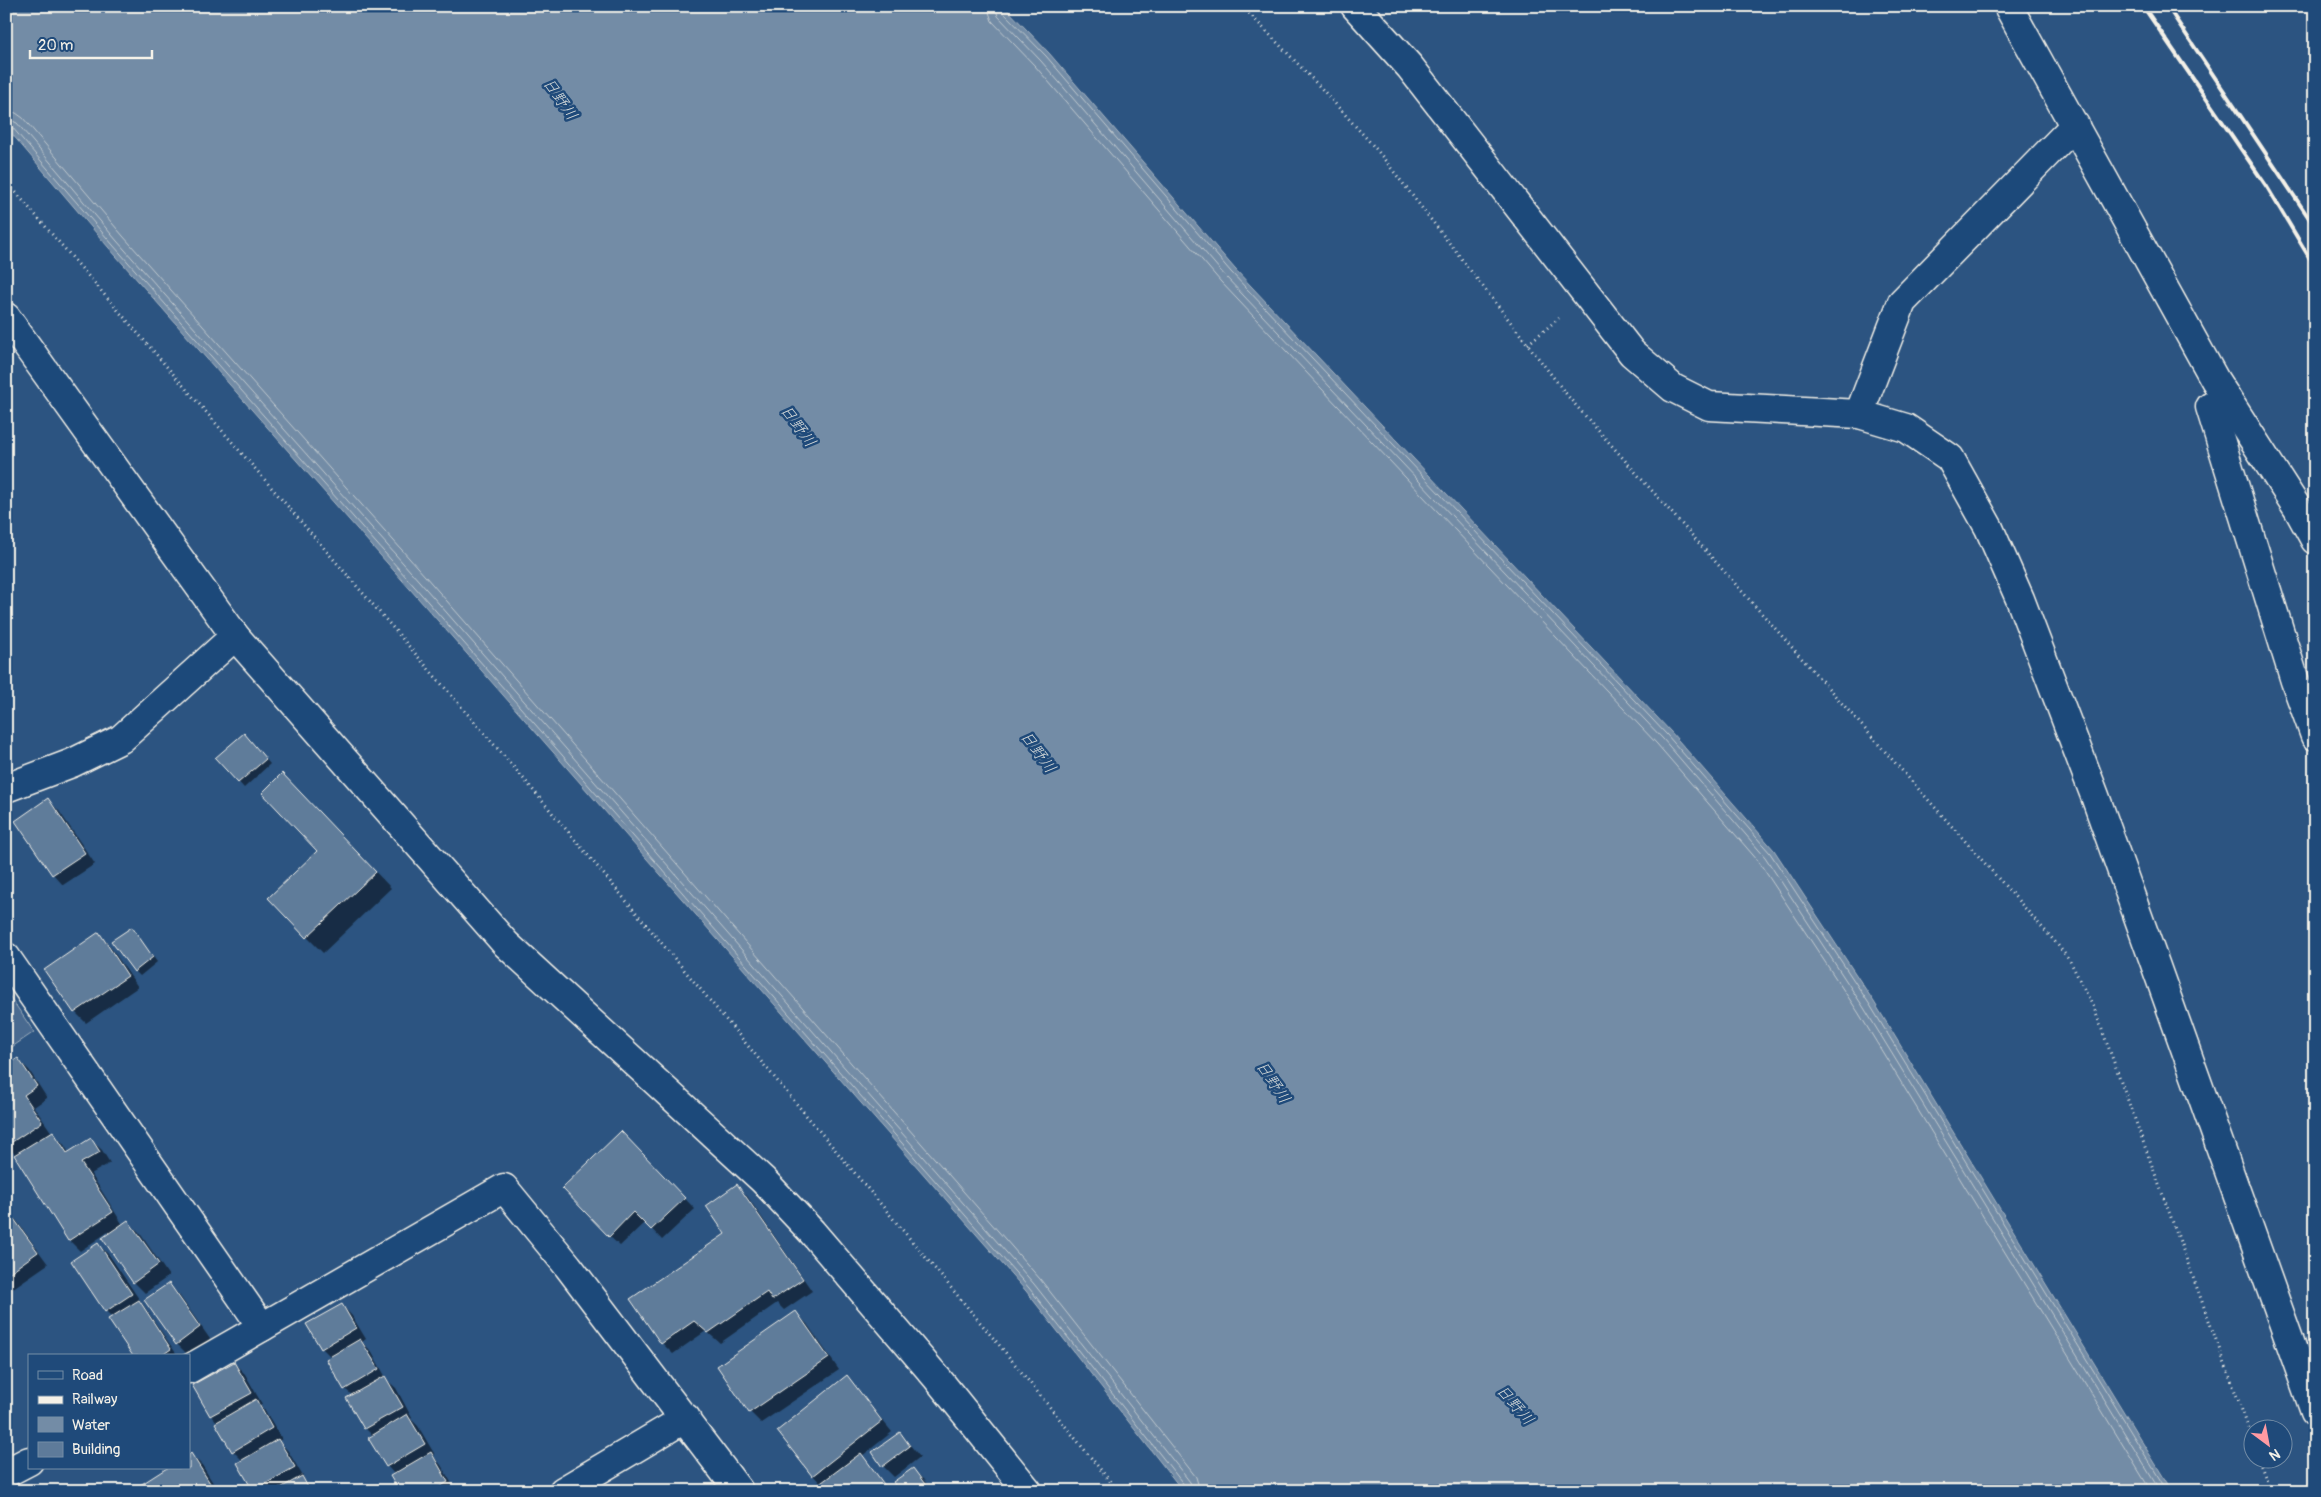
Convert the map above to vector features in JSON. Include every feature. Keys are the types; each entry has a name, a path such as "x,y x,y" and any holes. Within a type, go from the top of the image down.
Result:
{"street":[{"path":"1355,6 1410,67 1632,353 1673,388 1710,406 1859,414 1906,428 1950,458 1989,528 2020,599 2095,796 2315,1412"},
{"path":"2008,6 2226,397 2298,509 2315,540"},
{"path":"1859,414 1902,302 2074,125"},
{"path":"6,317 235,636 506,944 764,1180 812,1232 937,1378 1028,1491"},
{"path":"2226,397 2210,407 2295,680 2315,736"},
{"path":"6,788 72,763 121,739 235,636"},
{"path":"6,957 262,1327"},
{"path":"190,1368 504,1188 568,1266 686,1418 739,1491"},
{"path":"563,1491 686,1418"},
{"path":"6,1474 28,1462"},
{"path":"6,1487 9,1491"}],"path":[{"path":"1242,6 1322,88 1377,150 1577,407 2058,944 2070,961 2094,1008 2246,1420"},
{"path":"6,182 523,778 1005,1352 1118,1491"},
{"path":"1528,344 1587,295"},
{"path":"2263,1470 2271,1491"}],"shaded area":[{"path":"6,991 34,1032 6,1051"}],"water":[{"name":"日野川","path":"6,6 1004,6 1049,53 1235,269 1671,732 1774,850 1874,1002 2172,1491 1183,1491 1026,1291 109,248 6,127"}],"building":[{"path":"244,733 266,759 238,783 215,758"},
{"path":"282,773 376,872 306,938 268,898 317,851 262,793"},
{"path":"48,798 85,853 52,875 15,821"},
{"path":"132,927 153,957 134,972 111,941"},
{"path":"99,932 128,976 74,1013 44,970"},
{"path":"18,1058 37,1086 24,1095 42,1122 6,1146 6,1066"},
{"path":"53,1131 67,1153 91,1138 100,1152 81,1163 113,1212 68,1241 14,1155"},
{"path":"621,1131 685,1198 651,1230 633,1212 609,1237 562,1188"},
{"path":"737,1184 803,1279 772,1300 767,1292 708,1333 694,1321 661,1344 630,1299 725,1234 706,1206"},
{"path":"6,1208 38,1252 6,1275"},
{"path":"128,1220 159,1264 133,1283 102,1238"},
{"path":"98,1243 132,1294 105,1312 71,1261"},
{"path":"169,1283 200,1327 176,1345 144,1300"},
{"path":"139,1300 171,1349 164,1354 132,1354 108,1319"},
{"path":"342,1304 356,1328 321,1349 306,1324"},
{"path":"796,1311 829,1358 749,1413 717,1366"},
{"path":"360,1339 379,1369 344,1390 326,1359"},
{"path":"234,1362 252,1393 210,1416 192,1385"},
{"path":"847,1375 882,1421 812,1476 777,1431"},
{"path":"385,1376 403,1407 364,1429 346,1398"},
{"path":"256,1399 272,1428 232,1452 215,1423"},
{"path":"407,1414 425,1444 386,1467 368,1438"},
{"path":"900,1432 910,1446 882,1467 872,1452"},
{"path":"278,1439 295,1467 253,1491 237,1463"},
{"path":"431,1452 448,1482 432,1491 399,1491 390,1476"},
{"path":"861,1453 889,1491 810,1491"},
{"path":"190,1454 215,1491 131,1491 164,1470 190,1470"},
{"path":"913,1468 930,1491 899,1491 893,1482"},
{"path":"302,1476 310,1491 275,1491"}],"railway":[{"path":"2143,6 2267,187 2315,267"},
{"path":"2167,6 2315,227"}]}
